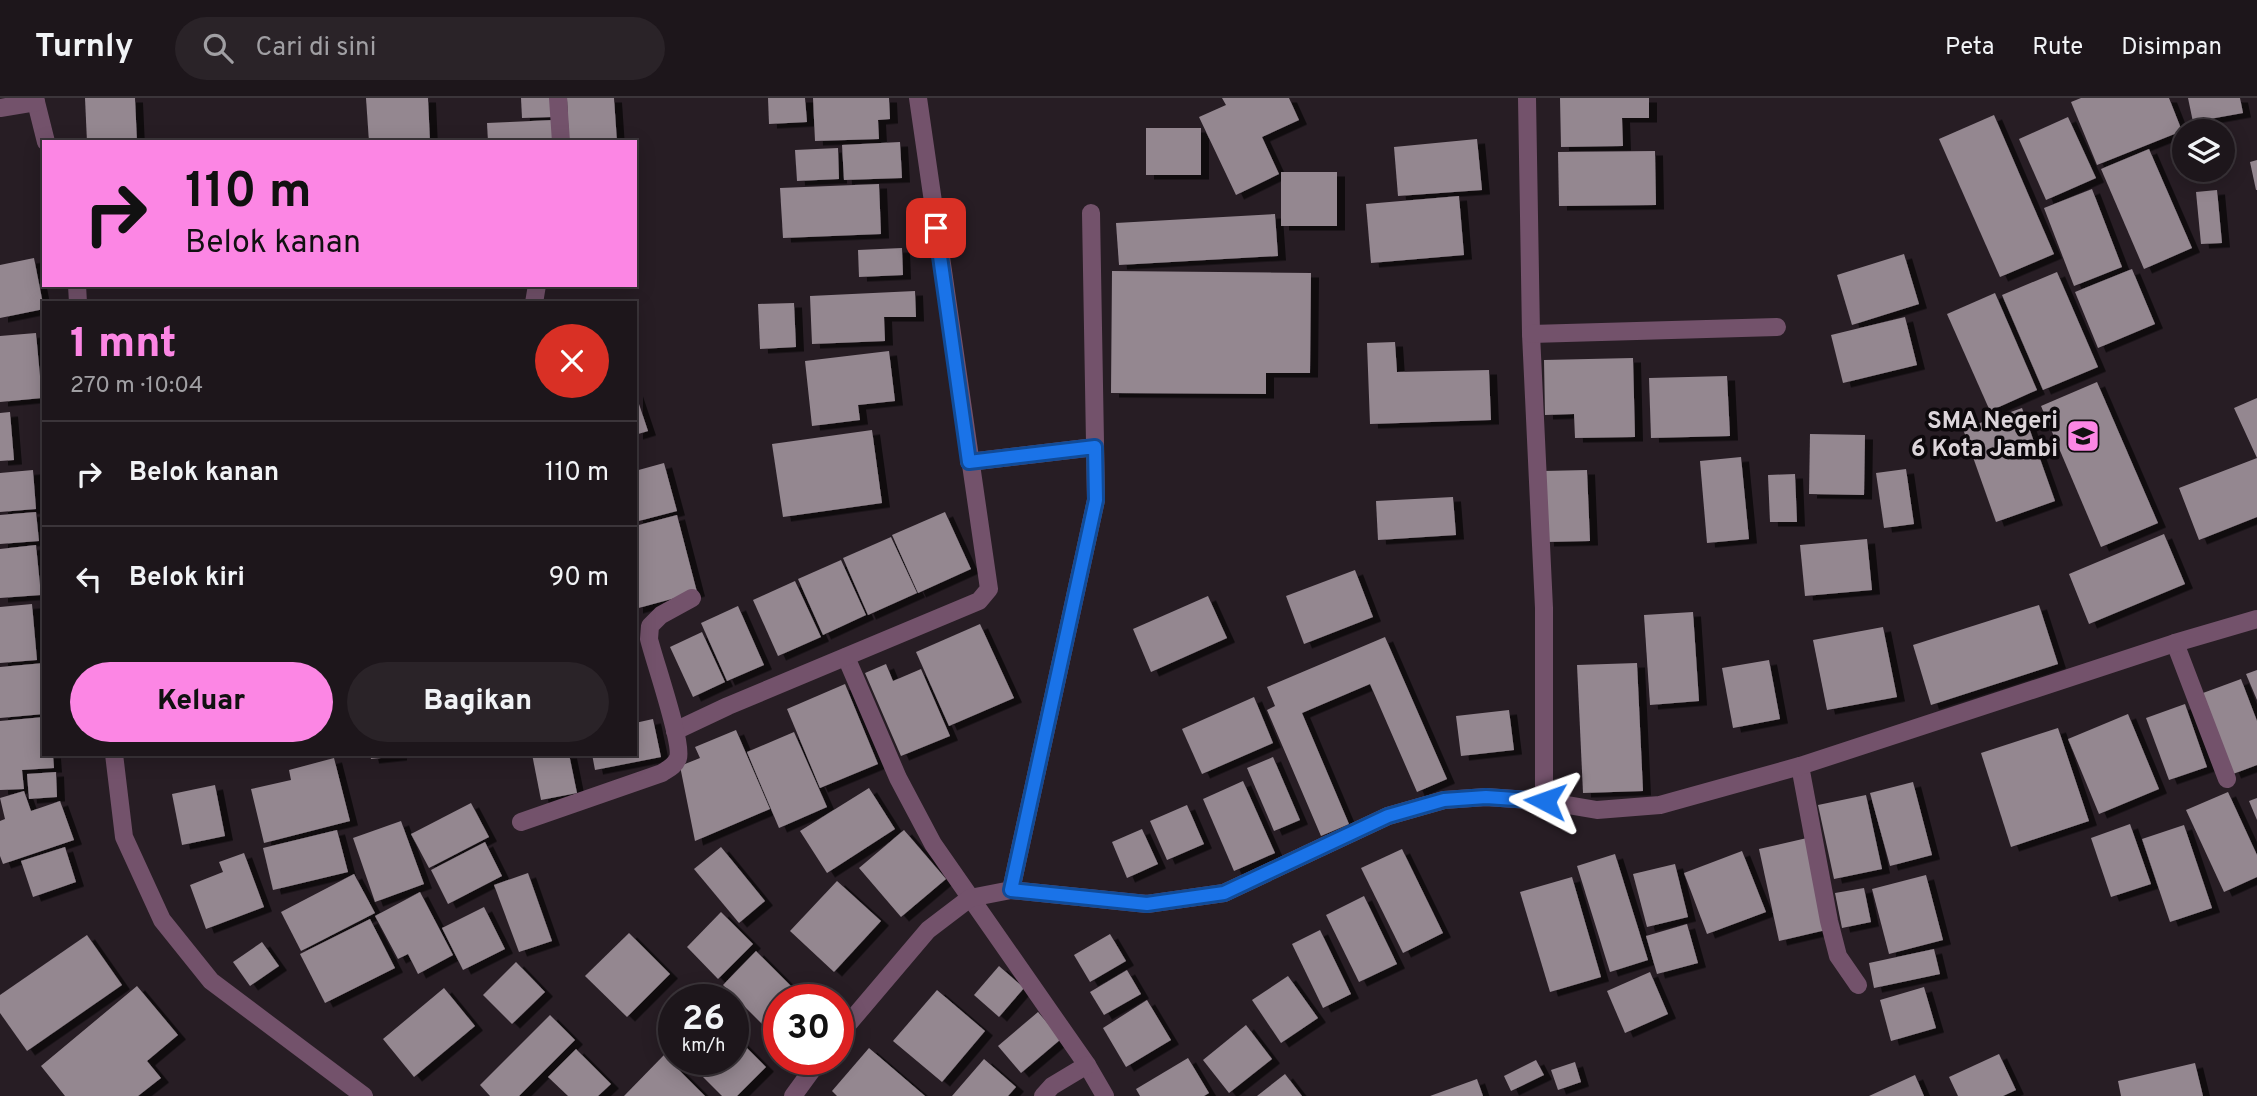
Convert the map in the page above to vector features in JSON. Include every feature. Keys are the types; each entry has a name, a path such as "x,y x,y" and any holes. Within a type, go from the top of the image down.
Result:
{"street":[{"path":"558,98 561,140"},
{"path":"675,731 986,596 989,581 969,462 918,98"},
{"path":"1527,98 1531,334 1544,608 1545,801"},
{"path":"0,108 36,100 46,140"},
{"path":"1011,890 1096,500 1091,213"},
{"path":"1531,334 1777,327"},
{"path":"969,462 1095,447"},
{"path":"521,822 662,773 677,761 679,751 675,731 649,639 650,626 661,615 692,598"},
{"path":"854,1017 929,930 970,898 1011,890 1147,904 1224,893 1388,816 1444,800 1486,797 1545,801 1597,810 1660,805 1800,766 2175,643 2257,619"},
{"path":"2175,643 2227,779"},
{"path":"846,657 898,778 933,844 1087,1065 1105,1096"},
{"path":"114,756 124,837 162,920 211,981 364,1096"},
{"path":"1800,766 1838,956 1858,985"},
{"path":"1043,1096 1052,1086 1087,1065"},
{"path":"793,1096 808,1075"}],"building":[{"path":"85,98 135,98 137,140 87,140"},
{"path":"366,98 428,98 430,140 369,140"},
{"path":"521,98 551,98 552,117 522,118"},
{"path":"567,98 614,98 617,140 569,140"},
{"path":"768,98 805,98 807,122 769,124"},
{"path":"813,98 889,98 890,119 878,120 879,139 815,141"},
{"path":"1222,98 1289,98 1299,120 1262,137 1279,174 1236,195 1199,117 1226,105"},
{"path":"1560,98 1649,98 1649,118 1622,118 1623,146 1561,147"},
{"path":"2081,98 2169,98 2177,119 2172,119 2172,135 2097,165 2071,102"},
{"path":"2188,98 2240,98 2243,113 2192,119"},
{"path":"1994,115 2054,254 2000,277 1939,139"},
{"path":"2068,117 2096,178 2046,200 2019,139"},
{"path":"553,120 554,140 488,140 487,123"},
{"path":"1146,128 1201,128 1201,175 1146,175"},
{"path":"1477,139 1482,190 1398,196 1394,147"},
{"path":"900,142 902,178 844,180 842,145"},
{"path":"838,148 839,179 797,181 795,150"},
{"path":"2149,149 2192,248 2144,269 2101,169"},
{"path":"1655,151 1656,205 1559,206 1558,152"},
{"path":"2257,160 2257,190 2256,190 2250,162"},
{"path":"1281,172 1337,172 1337,226 1281,226"},
{"path":"879,184 881,234 783,238 780,188"},
{"path":"2092,189 2122,267 2074,286 2044,208"},
{"path":"2217,190 2222,243 2201,244 2196,192"},
{"path":"1459,196 1464,255 1371,263 1366,204"},
{"path":"1275,214 1278,256 1119,265 1116,223"},
{"path":"902,248 903,275 859,277 858,250"},
{"path":"1904,254 1919,304 1852,325 1837,275"},
{"path":"34,258 42,309 0,318 0,265"},
{"path":"2132,269 2155,324 2098,348 2075,292"},
{"path":"1112,271 1311,273 1310,373 1266,373 1266,394 1111,393"},
{"path":"2057,272 2098,367 2043,390 2002,295"},
{"path":"915,291 916,317 884,317 885,341 812,344 810,296"},
{"path":"1995,293 2037,390 1990,411 1947,314"},
{"path":"794,303 796,347 760,349 758,304"},
{"path":"1905,317 1917,365 1843,383 1831,335"},
{"path":"36,333 42,398 0,402 0,336"},
{"path":"1395,342 1397,372 1489,370 1491,420 1370,424 1367,343"},
{"path":"889,351 895,401 858,405 860,420 812,426 805,361"},
{"path":"1633,358 1635,437 1575,438 1574,414 1545,415 1544,360"},
{"path":"1727,376 1730,436 1651,438 1649,378"},
{"path":"2097,382 2158,523 2101,547 2041,406"},
{"path":"637,398 648,431 637,434"},
{"path":"2257,398 2257,458 2234,408"},
{"path":"2022,408 2055,501 1996,522 1963,429"},
{"path":"10,412 14,460 0,461 0,413"},
{"path":"872,430 882,503 783,517 772,444"},
{"path":"1810,434 1865,435 1864,495 1809,494"},
{"path":"1741,457 1749,539 1707,543 1700,461"},
{"path":"2257,458 2257,517 2199,540 2179,488"},
{"path":"664,463 677,511 637,521 637,470"},
{"path":"1906,469 1914,524 1884,528 1876,473"},
{"path":"33,470 36,509 0,512 0,473"},
{"path":"1587,470 1590,541 1546,542 1543,471"},
{"path":"1795,474 1797,522 1770,522 1768,475"},
{"path":"1453,497 1456,535 1378,540 1376,501"},
{"path":"36,512 39,541 0,544 0,515"},
{"path":"945,512 971,569 918,593 892,535"},
{"path":"677,515 697,592 637,608 637,525"},
{"path":"2164,534 2185,584 2089,624 2069,574"},
{"path":"891,537 917,593 868,615 843,558"},
{"path":"1867,539 1872,590 1805,596 1800,545"},
{"path":"36,545 41,595 0,598 0,549"},
{"path":"841,560 866,615 823,635 798,579"},
{"path":"1355,570 1373,617 1304,644 1286,596"},
{"path":"795,581 821,637 778,656 753,600"},
{"path":"1208,596 1227,638 1151,672 1133,629"},
{"path":"32,604 37,660 0,663 0,607"},
{"path":"2039,605 2058,664 1931,705 1913,645"},
{"path":"738,606 764,665 727,681 701,623"},
{"path":"1693,612 1699,701 1650,705 1644,615"},
{"path":"980,624 1014,698 949,726 916,652"},
{"path":"1883,627 1897,697 1827,710 1813,640"},
{"path":"702,632 725,682 693,697 670,647"},
{"path":"1385,637 1447,779 1417,792 1370,684 1302,713 1349,824 1321,836 1267,710 1275,706 1267,687"},
{"path":"1769,660 1780,719 1733,728 1722,668"},
{"path":"42,663 42,714 0,718 0,667"},
{"path":"1637,663 1643,791 1583,793 1577,665"},
{"path":"886,664 893,681 921,669 950,736 901,756 865,673"},
{"path":"2257,670 2257,700 2246,674"},
{"path":"2241,679 2257,721 2257,765 2233,774 2203,693"},
{"path":"845,684 878,764 820,788 787,709"},
{"path":"1254,697 1273,743 1202,774 1182,729"},
{"path":"2185,704 2207,767 2169,780 2146,718"},
{"path":"1509,710 1514,750 1461,756 1456,716"},
{"path":"2128,714 2159,789 2099,814 2068,739"},
{"path":"42,717 42,756 53,756 54,768 22,770 24,789 0,790 0,721"},
{"path":"653,719 661,757 595,770 592,756 637,756 637,723"},
{"path":"2058,728 2089,821 2011,847 1981,753"},
{"path":"736,730 770,809 695,841 680,766 700,758 695,747"},
{"path":"794,732 827,807 779,828 747,752"},
{"path":"370,756 399,756 371,759"},
{"path":"532,756 569,756 577,793 541,800"},
{"path":"1273,757 1300,820 1274,831 1247,768"},
{"path":"334,758 350,821 264,843 251,789 291,780 289,770"},
{"path":"56,772 57,797 29,799 27,774"},
{"path":"1243,781 1275,853 1234,871 1203,799"},
{"path":"1913,782 1932,855 1890,866 1870,793"},
{"path":"215,785 225,836 182,845 172,794"},
{"path":"869,788 895,829 827,873 800,831"},
{"path":"24,791 31,811 60,801 74,840 3,864 0,856 0,821 5,819 0,798"},
{"path":"2228,792 2257,855 2257,877 2224,892 2186,810"},
{"path":"1866,795 1882,869 1834,879 1818,805"},
{"path":"2257,798 2257,820 2249,801"},
{"path":"471,803 489,837 429,868 411,834"},
{"path":"1187,805 1204,844 1167,860 1150,821"},
{"path":"401,821 424,884 375,902 353,838"},
{"path":"2130,824 2151,884 2111,897 2091,838"},
{"path":"2184,825 2212,908 2170,922 2142,839"},
{"path":"1142,829 1158,864 1127,878 1112,842"},
{"path":"337,830 348,872 273,890 263,848"},
{"path":"904,830 946,879 901,917 859,868"},
{"path":"1807,838 1826,930 1779,941 1759,849"},
{"path":"485,842 502,876 448,904 431,870"},
{"path":"65,847 76,882 33,897 21,861"},
{"path":"721,847 765,901 739,923 694,869"},
{"path":"1402,849 1443,933 1403,953 1361,868"},
{"path":"1742,851 1766,912 1707,934 1684,873"},
{"path":"244,853 264,907 206,929 190,885 223,872 219,862"},
{"path":"1615,854 1648,960 1610,972 1577,866"},
{"path":"1675,864 1688,917 1647,927 1633,874"},
{"path":"528,873 552,941 519,952 494,885"},
{"path":"354,874 375,913 301,951 281,912"},
{"path":"1926,875 1943,940 1889,954 1872,889"},
{"path":"1572,877 1601,977 1550,992 1520,892"},
{"path":"837,881 881,921 834,972 790,931"},
{"path":"1864,888 1871,922 1842,928 1835,893"},
{"path":"420,892 453,955 418,974 408,954 398,959 375,916"},
{"path":"1364,896 1397,964 1359,982 1326,915"},
{"path":"484,907 505,949 463,970 442,928"},
{"path":"721,912 753,944 718,979 687,947"},
{"path":"370,919 395,968 325,1003 300,954"},
{"path":"1687,924 1698,963 1657,974 1646,936"},
{"path":"1320,930 1351,994 1323,1008 1292,944"},
{"path":"629,933 670,974 627,1017 585,976"},
{"path":"1110,934 1126,961 1090,982 1074,955"},
{"path":"87,935 122,985 27,1051 0,1013 0,995"},
{"path":"262,942 279,966 250,986 233,962"},
{"path":"1934,949 1940,974 1874,988 1869,963"},
{"path":"756,951 789,984 763,984 763,1025 749,1011 749,984 724,984"},
{"path":"516,962 545,992 512,1024 483,995"},
{"path":"999,966 1024,988 999,1017 974,995"},
{"path":"1127,970 1141,994 1104,1015 1090,992"},
{"path":"1650,972 1668,1014 1625,1033 1607,991"},
{"path":"1288,976 1318,1018 1281,1043 1252,1000"},
{"path":"137,986 178,1035 147,1061 161,1078 138,1096 65,1096 41,1066"},
{"path":"1924,987 1936,1028 1891,1041 1880,1000"},
{"path":"444,988 475,1026 414,1077 383,1039"},
{"path":"937,990 985,1031 942,1082 893,1041"},
{"path":"1147,1000 1171,1040 1126,1067 1103,1028"},
{"path":"1038,1012 1061,1039 1021,1073 998,1046"},
{"path":"550,1015 575,1040 519,1096 490,1096 480,1085"},
{"path":"1246,1025 1272,1059 1229,1093 1203,1060"},
{"path":"869,1048 925,1096 837,1096 832,1091 846,1075 854,1075 854,1065"},
{"path":"576,1049 611,1084 598,1096 568,1096 548,1077"},
{"path":"749,1050 763,1064 763,1070 737,1096 722,1096 701,1075 749,1075"},
{"path":"1999,1054 2016,1090 2003,1096 1958,1096 1949,1077"},
{"path":"1188,1058 1209,1093 1204,1096 1140,1096 1136,1089"},
{"path":"984,1059 1016,1087 1008,1096 952,1096"},
{"path":"1536,1060 1544,1075 1511,1091 1504,1076"},
{"path":"658,1061 658,1075 684,1075 705,1096 624,1096"},
{"path":"1575,1062 1581,1082 1558,1090 1551,1070"},
{"path":"2195,1063 2203,1096 2121,1096 2118,1081"},
{"path":"1285,1074 1302,1096 1257,1096"},
{"path":"1915,1075 1924,1096 1869,1096"},
{"path":"1477,1079 1483,1096 1430,1096"}],"place":[{"name":"SMA Negeri 6 Kota Jambi","path":"2083,436"}],"route":[{"path":"936,228 969,462 1095,447 1096,500 1011,890 1147,904 1224,893 1388,816 1444,800 1486,797 1545,801"}]}
